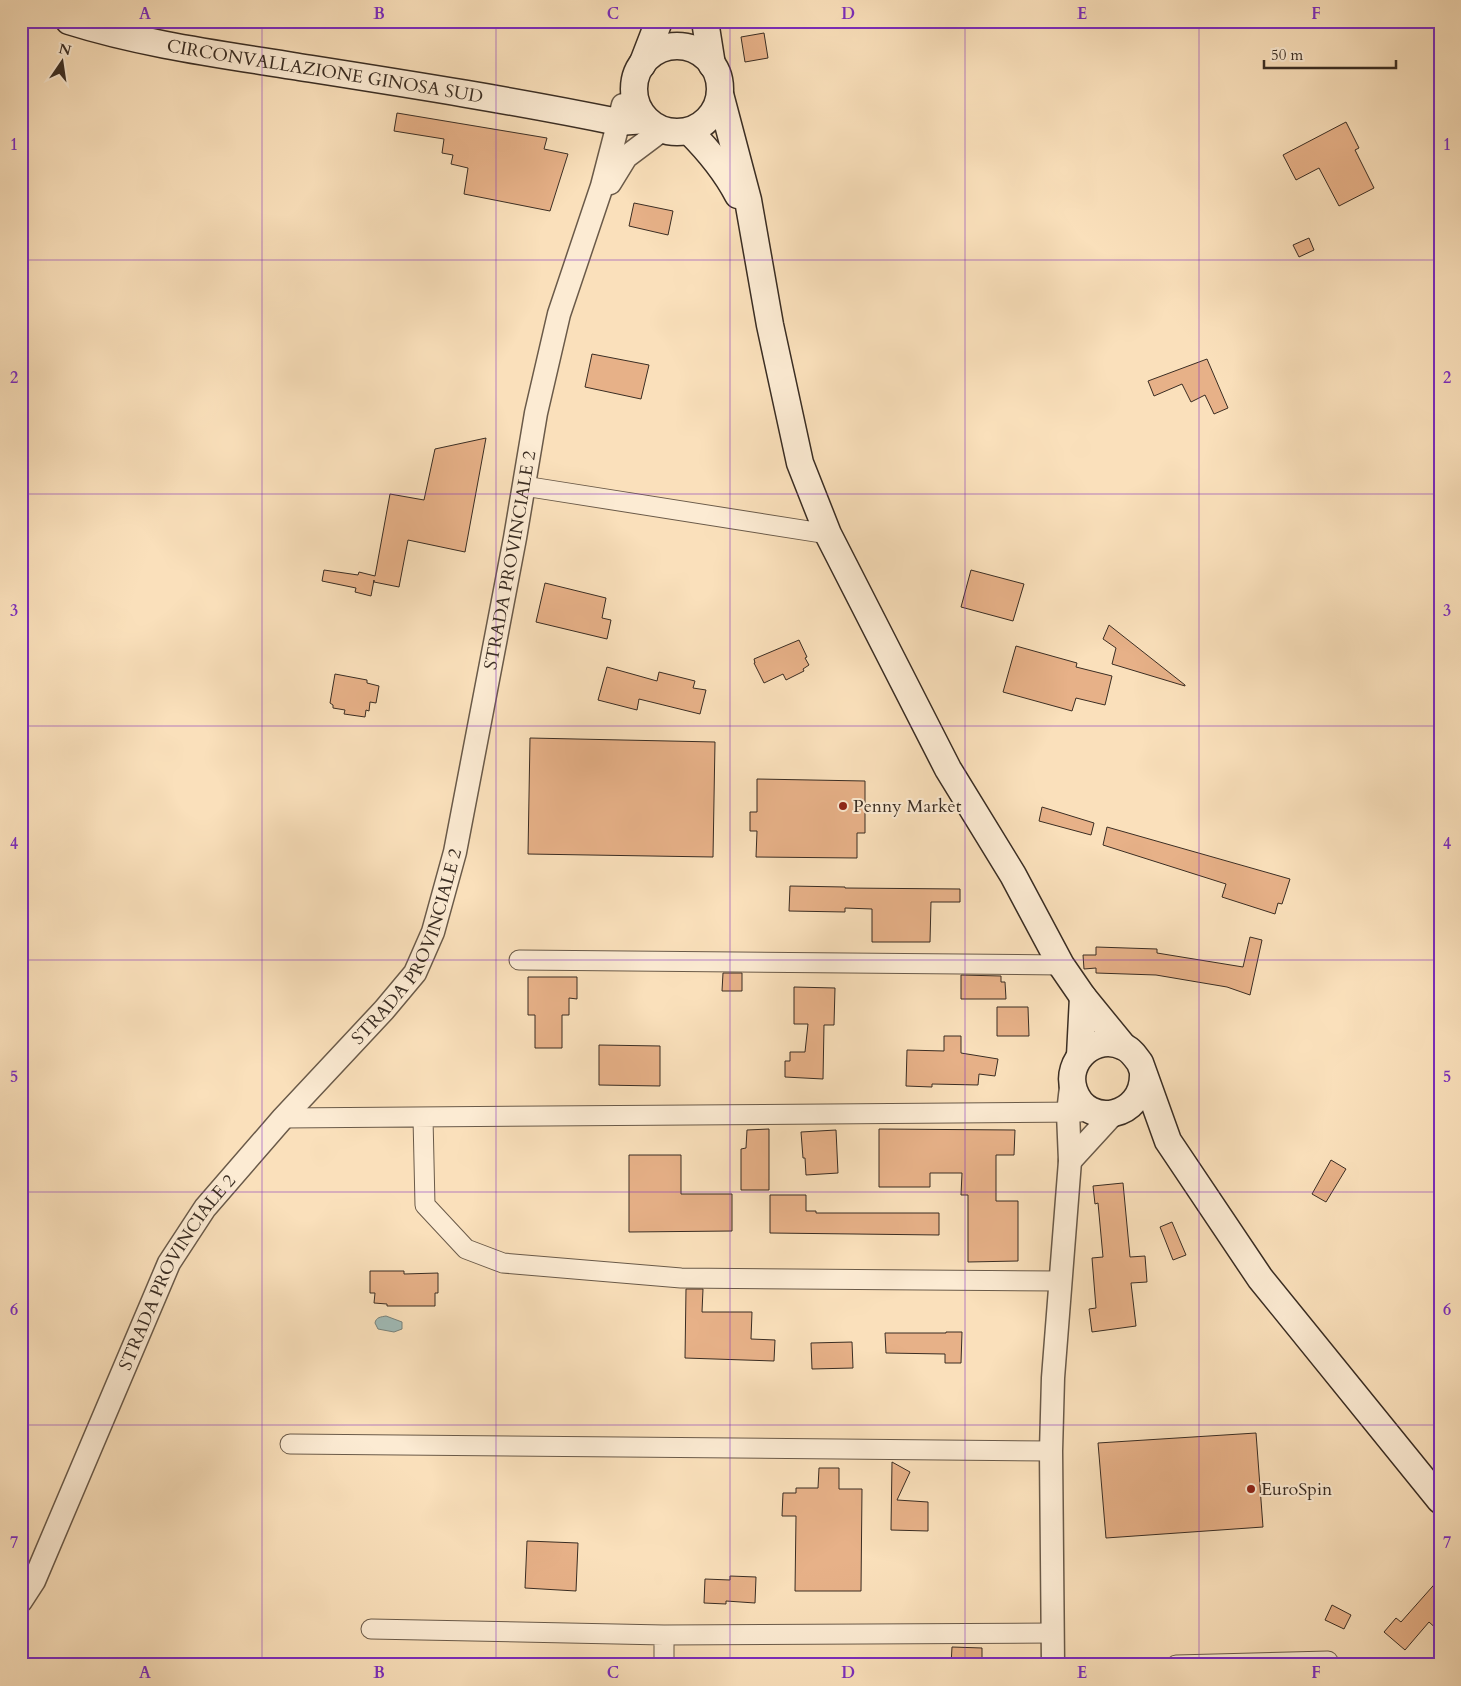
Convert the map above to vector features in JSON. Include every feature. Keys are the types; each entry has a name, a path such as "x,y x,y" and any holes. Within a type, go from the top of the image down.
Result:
{"main road":[{"name":"CIRCONVALLAZIONE GINOSA SUD","path":"69,21 187,49 582,114 604,113 629,94 654,125"},
{"path":"629,94 659,21"},
{"path":"705,21 712,65 718,79 720,94 748,200 770,325 800,464 828,534 948,769 1013,875 1061,965 1083,997 1123,1046 1133,1053 1140,1063 1168,1141 1260,1278 1440,1500"},
{"path":"629,94 650,56 662,49 676,46 690,48 702,55 712,65"},
{"path":"629,94 654,125 676,132 689,131 710,117 717,106 720,94"},
{"path":"689,131 714,156 729,177 753,226"},
{"path":"1083,997 1074,1090 1089,1109 1112,1111 1168,1141"},
{"path":"1076,1067 1088,1048 1112,1043 1123,1046"},
{"path":"1112,1111 1136,1100 1142,1088 1143,1074"}],"street":[{"path":"596,205 629,94"},
{"path":"596,205 626,157 654,125"},
{"name":"STRADA PROVINCIALE 2","path":"21,1601 34,1581 169,1263 205,1208 283,1118 384,1010 415,973 433,932 455,852 536,413 559,314 596,205"},
{"path":"524,486 828,534"},
{"path":"519,960 1061,965"},
{"path":"1053,1665 1051,1451 1053,1378 1070,1161 1068,1113 1076,1067"},
{"path":"283,1118 1068,1113 1112,1111"},
{"path":"1070,1161 1112,1111"},
{"path":"423,1118 425,1205 466,1249 503,1263 681,1278 1060,1281"},
{"path":"290,1444 1051,1451"},
{"path":"371,1629 664,1635 1053,1633"},
{"path":"664,1635 664,1665"},
{"path":"1176,1665 1328,1661 1328,1665"}],"water":[{"path":"386,1316 402,1322 402,1329 394,1332 378,1329 375,1323 376,1320"}],"building":[{"path":"764,33 768,58 745,62 741,37"},
{"path":"397,113 547,138 544,149 568,154 550,211 464,194 468,168 451,164 453,155 442,153 444,139 394,131"},
{"path":"1346,122 1359,148 1355,150 1374,188 1339,206 1319,168 1296,180 1283,155"},
{"path":"634,203 673,211 668,235 629,226"},
{"path":"1309,238 1314,250 1299,257 1293,245"},
{"path":"592,354 649,365 641,399 585,387"},
{"path":"1207,359 1228,408 1214,414 1205,395 1191,402 1182,384 1154,396 1148,381"},
{"path":"486,438 465,552 408,540 399,587 374,582 374,580 371,596 355,592 356,588 322,581 324,570 358,575 359,572 375,576 390,494 424,500 435,449"},
{"path":"971,570 1024,584 1013,621 961,607"},
{"path":"545,583 606,598 602,618 611,620 607,639 536,622"},
{"path":"1109,625 1185,686 1112,664 1116,648 1103,639"},
{"path":"799,640 809,665 803,669 804,671 786,680 783,674 764,683 754,663 754,659"},
{"path":"1016,646 1077,663 1076,667 1112,676 1105,705 1076,698 1072,711 1003,692"},
{"path":"607,667 657,681 659,672 695,681 693,688 706,690 700,714 639,699 637,710 598,700"},
{"path":"335,674 367,680 367,683 379,686 376,703 370,702 369,711 366,710 365,717 344,714 345,710 333,708 333,705 330,703"},
{"path":"530,738 715,742 713,857 528,854"},
{"path":"757,779 865,781 865,833 857,833 857,858 756,857 757,831 750,831 750,812 757,812"},
{"path":"1042,807 1094,823 1091,835 1039,821"},
{"path":"1107,827 1290,879 1282,904 1278,903 1275,914 1222,897 1226,884 1103,845"},
{"path":"790,886 960,889 960,902 931,902 930,942 872,942 872,909 845,908 845,912 789,911"},
{"path":"1250,937 1262,940 1250,995 1227,987 1156,975 1096,973 1096,968 1084,969 1083,955 1096,955 1096,947 1157,949 1157,953 1243,967"},
{"path":"723,973 742,973 742,991 722,991"},
{"path":"961,975 1001,976 1001,982 1005,982 1006,999 961,999"},
{"path":"528,977 577,977 577,999 569,998 569,1015 562,1015 562,1048 535,1048 535,1015 528,1015"},
{"path":"794,987 835,988 834,1025 824,1025 823,1079 785,1077 785,1061 790,1061 790,1052 805,1052 808,1024 794,1024"},
{"path":"997,1007 1028,1007 1029,1036 997,1036"},
{"path":"944,1036 961,1036 961,1053 998,1059 995,1076 979,1074 978,1085 932,1084 932,1087 906,1086 907,1050 944,1051"},
{"path":"599,1045 660,1046 660,1086 599,1085"},
{"path":"769,1129 769,1190 741,1190 741,1149 746,1148 747,1130"},
{"path":"879,1129 1015,1130 1014,1155 996,1155 996,1201 1018,1201 1018,1261 968,1262 968,1195 961,1195 962,1173 930,1173 930,1187 879,1187"},
{"path":"836,1130 838,1173 806,1175 801,1132"},
{"path":"629,1155 681,1155 681,1194 732,1194 732,1231 629,1232"},
{"path":"1331,1160 1346,1169 1326,1202 1312,1194"},
{"path":"1123,1183 1130,1257 1145,1256 1147,1282 1131,1283 1136,1326 1092,1332 1089,1309 1096,1308 1092,1258 1103,1257 1098,1203 1095,1204 1093,1186"},
{"path":"770,1195 806,1195 806,1211 816,1211 816,1213 939,1213 939,1235 770,1233"},
{"path":"1172,1222 1186,1255 1173,1260 1160,1227"},
{"path":"370,1271 404,1271 404,1274 438,1273 438,1293 435,1293 435,1306 387,1306 387,1304 374,1303 375,1293 370,1293"},
{"path":"686,1289 703,1289 702,1312 752,1312 751,1339 775,1340 774,1361 685,1358"},
{"path":"962,1332 961,1363 945,1363 945,1354 886,1353 885,1333"},
{"path":"852,1342 853,1368 812,1369 811,1343"},
{"path":"1256,1433 1263,1527 1106,1538 1098,1443"},
{"path":"892,1462 910,1472 897,1500 928,1502 928,1531 891,1530"},
{"path":"819,1468 839,1468 839,1489 862,1489 861,1591 795,1591 796,1516 782,1516 783,1493 796,1493 796,1488 818,1488"},
{"path":"527,1541 578,1543 576,1591 525,1588"},
{"path":"730,1576 756,1577 755,1603 726,1601 726,1604 704,1603 705,1579 730,1580"},
{"path":"1440,1578 1440,1632 1429,1622 1405,1650 1384,1632 1396,1618 1401,1622"},
{"path":"1332,1605 1351,1615 1344,1629 1325,1620"},
{"path":"952,1647 982,1648 982,1665 951,1665"}],"place":[{"name":"Penny Market","path":"843,806"},
{"name":"EuroSpin","path":"1251,1489"}]}
